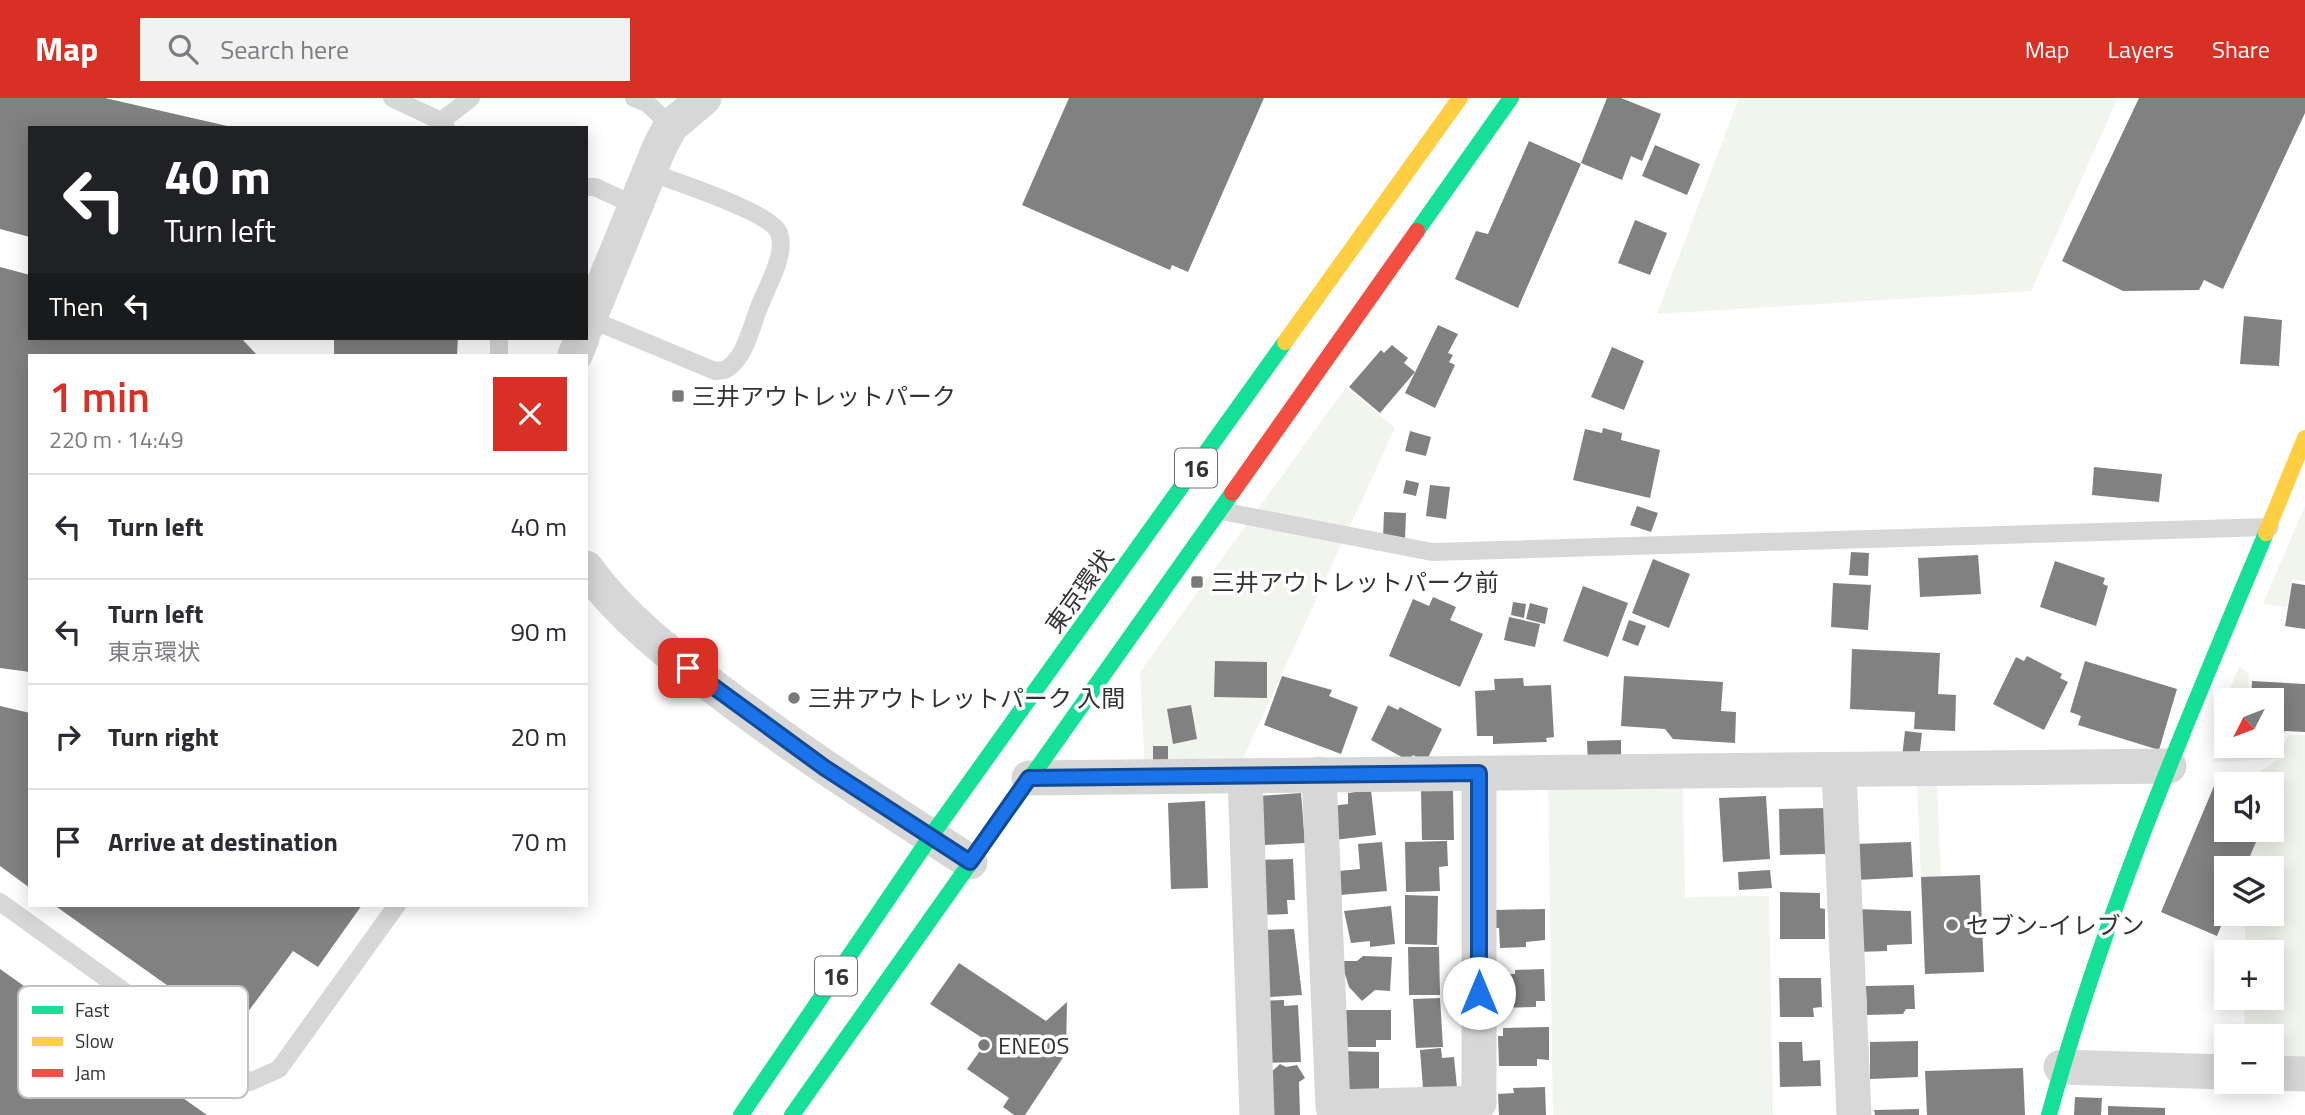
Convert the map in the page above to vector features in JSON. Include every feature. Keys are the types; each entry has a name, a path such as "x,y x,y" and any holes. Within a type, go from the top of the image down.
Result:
{"main road":[{"name":"東京環状","path":"741,1115 930,836 1460,98"},
{"name":"16","path":"792,1115 1511,98"},
{"path":"2049,1115 2060,1067 2106,925 2305,438"}],"street":[{"path":"588,323 649,172 671,126 704,98"},
{"path":"588,570 634,624 688,668 825,768 970,862"},
{"path":"1029,778 2169,766"},
{"path":"1839,771 1854,1115"},
{"path":"1319,774 1333,1107 1479,1103 1479,773"},
{"path":"1245,776 1258,1115"},
{"path":"2060,1067 2214,1072"},
{"path":"2284,1073 2305,1074"}],"lane":[{"path":"393,98 444,124 471,98"},
{"path":"634,98 648,103 671,126"},
{"path":"588,329 715,370 725,370 740,356 780,253 780,234 772,223 746,209 649,172"},
{"path":"588,187 595,187 636,206"},
{"path":"1221,511 1432,552 2270,527"},
{"path":"0,902 117,986"},
{"path":"248,1081 279,1069 396,907"}],"shaded area":[{"path":"1739,98 2118,98 2031,291 1657,314"},
{"path":"1346,387 1395,428 1240,765 1145,770 1140,672"},
{"path":"2305,506 2305,581 2292,580 2287,607 2263,604"},
{"path":"2239,666 2249,674 2248,688 2230,688"},
{"path":"2289,735 2305,735 2305,1066 2284,1066 2284,1024 2244,1024 2245,1010 2284,1010 2284,940 2245,940 2245,926 2284,926 2284,856 2246,856 2247,842 2284,842 2284,772 2260,772 2279,759 2212,762 2215,758 2284,758 2284,744"},
{"path":"1937,782 1941,877 1921,877 1917,783"},
{"path":"1683,783 1685,897 1769,896 1773,1115 1553,1115 1548,784"}],"building":[{"path":"0,98 105,98 227,126 28,126 28,236 0,229"},
{"path":"1069,98 1264,98 1188,272 1172,265 1170,270 1022,205"},
{"path":"1607,98 1621,98 1661,114 1642,161 1631,156 1622,180 1581,163"},
{"path":"2139,98 2305,98 2305,113 2223,289 2204,280 2199,290 2123,291 2062,261"},
{"path":"1529,141 1581,164 1518,308 1455,279 1476,231 1488,234"},
{"path":"1655,145 1700,164 1687,195 1642,176"},
{"path":"1635,220 1667,233 1650,275 1618,263"},
{"path":"0,267 28,274 28,340 243,340 256,354 28,354 28,672 0,668"},
{"path":"2244,316 2282,320 2279,366 2240,364"},
{"path":"1438,325 1458,334 1448,353 1453,355 1449,362 1455,365 1435,408 1405,393"},
{"path":"334,340 458,340 457,354 334,354"},
{"path":"1392,345 1408,358 1404,363 1415,372 1380,413 1349,387 1381,350 1384,353"},
{"path":"1612,347 1644,361 1624,410 1591,397"},
{"path":"1603,428 1622,433 1621,440 1660,450 1650,498 1573,480 1585,429 1602,433"},
{"path":"1410,431 1431,437 1426,456 1405,451"},
{"path":"2094,467 2162,474 2159,502 2092,495"},
{"path":"1406,480 1419,483 1416,496 1403,493"},
{"path":"1430,485 1450,487 1446,519 1426,516"},
{"path":"1637,506 1658,513 1651,532 1630,525"},
{"path":"1384,512 1406,513 1405,539 1383,538"},
{"path":"1851,552 1869,553 1868,576 1849,575"},
{"path":"1978,555 1981,594 1920,597 1918,558"},
{"path":"1653,559 1690,574 1669,628 1632,613"},
{"path":"2055,561 2105,578 2103,584 2108,586 2096,626 2040,607"},
{"path":"1833,583 1871,585 1868,630 1831,627"},
{"path":"2292,583 2305,585 2305,629 2285,626"},
{"path":"1583,586 1628,603 1608,657 1563,641"},
{"path":"1433,597 1456,607 1450,620 1483,634 1460,687 1389,656 1413,599 1429,606"},
{"path":"1513,602 1526,604 1524,618 1511,615"},
{"path":"1530,603 1548,608 1545,624 1526,619"},
{"path":"1509,617 1540,624 1535,647 1504,640"},
{"path":"1629,620 1646,626 1638,646 1622,640"},
{"path":"1852,649 1940,653 1938,694 1956,695 1955,731 1914,729 1915,712 1850,709"},
{"path":"2027,656 2062,674 2060,678 2068,682 2044,730 1993,704 2016,657 2024,661"},
{"path":"1215,661 1267,662 1267,698 1214,697"},
{"path":"2085,661 2177,689 2159,750 2078,725 2081,716 2070,712"},
{"path":"1282,676 1332,690 1329,696 1358,707 1341,754 1264,725"},
{"path":"1624,676 1723,682 1721,711 1736,712 1735,743 1673,739 1665,729 1621,726"},
{"path":"1523,678 1524,686 1551,685 1554,737 1546,738 1547,742 1493,744 1493,736 1477,736 1475,691 1495,690 1494,679"},
{"path":"2252,681 2305,684 2305,732 2284,731 2284,688 2252,688"},
{"path":"1191,705 1197,739 1173,744 1167,709"},
{"path":"1388,705 1398,710 1400,707 1442,729 1426,762 1413,755 1409,761 1371,740"},
{"path":"0,706 28,713 28,887 0,866"},
{"path":"1905,731 1922,733 1919,759 1902,757"},
{"path":"1621,740 1621,765 1588,766 1587,741"},
{"path":"1153,746 1168,746 1168,767 1153,766"},
{"path":"2214,786 2214,842 2256,842 2250,856 2214,856 2214,926 2221,926 2217,936 2161,912"},
{"path":"1371,790 1376,835 1334,840 1330,806 1348,804 1348,793"},
{"path":"1421,791 1453,791 1454,840 1422,840"},
{"path":"1301,793 1305,843 1264,845 1260,796"},
{"path":"1766,796 1770,859 1723,862 1719,798"},
{"path":"1205,801 1208,888 1171,889 1168,803"},
{"path":"1825,808 1825,854 1780,855 1779,809"},
{"path":"1447,841 1448,866 1439,867 1440,891 1406,892 1405,842"},
{"path":"1382,842 1387,891 1340,895 1338,871 1360,869 1358,844"},
{"path":"1911,842 1913,877 1856,880 1854,844"},
{"path":"1293,859 1295,900 1287,900 1288,914 1261,915 1259,860"},
{"path":"1770,870 1772,888 1739,890 1738,872"},
{"name":"セブン-イレブン","path":"1980,875 1984,972 1925,974 1921,877"},
{"path":"1780,892 1820,893 1820,908 1825,909 1825,939 1780,939"},
{"path":"1405,895 1438,896 1437,945 1405,944"},
{"path":"1391,906 1395,944 1370,947 1370,941 1351,943 1344,911"},
{"path":"57,907 361,907 318,967 293,951 248,1012 248,986 168,986"},
{"path":"1545,909 1545,940 1526,942 1526,947 1500,948 1499,928 1495,928 1494,910"},
{"path":"1856,909 1911,911 1912,944 1887,945 1887,951 1857,952"},
{"path":"1294,929 1302,995 1269,997 1265,930"},
{"path":"1408,947 1439,947 1440,995 1409,995"},
{"path":"1363,956 1392,957 1390,991 1375,990 1362,1001 1349,987 1341,961 1357,961"},
{"path":"959,963 1046,1021 1067,1002 1066,1053 1025,1115 1014,1115 1003,1107 1009,1098 967,1069 987,1041 930,1004"},
{"path":"0,969 24,986 18,986 18,1098 183,1098 207,1115 0,1115"},
{"path":"1544,969 1545,1001 1536,1001 1536,1007 1497,1008 1496,974"},
{"path":"1779,978 1821,978 1822,1007 1813,1008 1814,1017 1780,1017"},
{"path":"1914,985 1915,1009 1906,1009 1903,1014 1867,1015 1866,986"},
{"path":"1440,998 1443,1047 1416,1048 1413,999"},
{"path":"1284,1000 1284,1006 1298,1005 1301,1062 1263,1063 1260,1001"},
{"path":"1341,1010 1391,1010 1391,1040 1376,1040 1376,1047 1341,1047"},
{"path":"1549,1027 1549,1060 1537,1059 1537,1066 1499,1066 1498,1036 1503,1036 1503,1028"},
{"path":"1918,1041 1918,1077 1870,1079 1870,1042"},
{"path":"1779,1042 1802,1042 1803,1061 1820,1060 1821,1086 1780,1087"},
{"path":"1441,1048 1442,1058 1454,1057 1458,1098 1424,1100 1420,1050"},
{"path":"1341,1051 1379,1052 1379,1101 1346,1100"},
{"path":"1280,1064 1286,1067 1297,1065 1305,1078 1299,1082 1300,1115 1273,1115 1267,1076"},
{"path":"2023,1068 2025,1115 1927,1115 1925,1071"},
{"path":"1545,1087 1546,1115 1499,1115 1498,1094 1514,1093 1513,1088"},
{"path":"2075,1097 2102,1098 2101,1115 2074,1115"},
{"path":"2108,1106 2165,1108 2165,1115 2108,1115"},
{"path":"1919,1109 1919,1115 1875,1115 1874,1110"}],"traffic: fast":[{"path":"1417,231 1511,98"},
{"path":"741,1115 931,836 1285,342"},
{"path":"792,1115 1232,493"},
{"path":"2049,1115 2120,893 2176,749 2266,533"}],"traffic: slow":[{"path":"1285,342 1460,98"},
{"path":"2266,533 2305,438"}],"traffic: jam":[{"path":"1232,493 1417,231"}],"place":[{"name":"三井アウトレットパーク","path":"678,396"},
{"name":"三井アウトレットパーク前","path":"1197,582"},
{"name":"三井アウトレットパーク 入間","path":"794,698"},
{"name":"セブン-イレブン","path":"1952,925"},
{"name":"ENEOS","path":"984,1045"}],"route":[{"path":"688,668 825,768 970,862 1029,778 1479,773 1479,993"}]}
